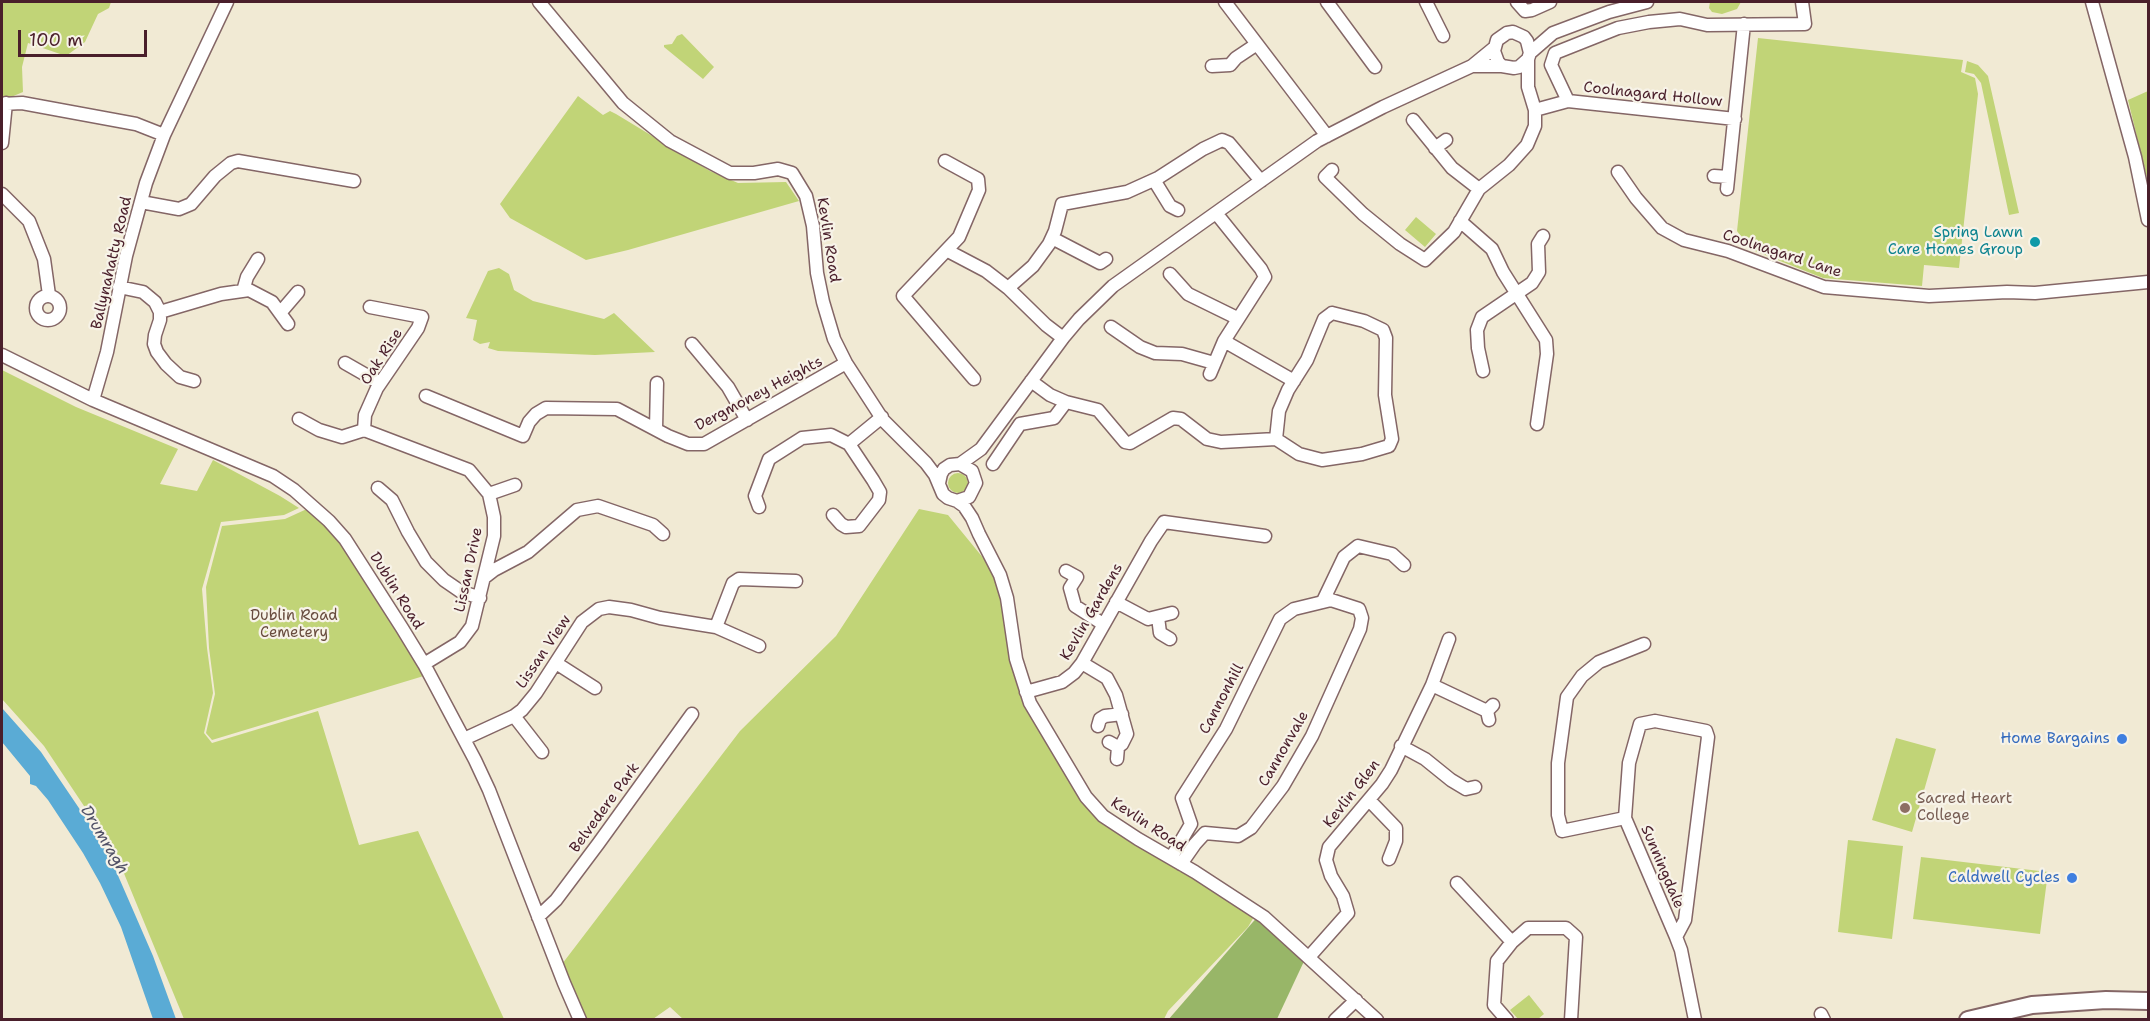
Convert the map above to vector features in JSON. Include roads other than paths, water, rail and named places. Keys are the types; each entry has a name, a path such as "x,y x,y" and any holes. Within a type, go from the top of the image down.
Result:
{"highway":[{"path":"1968,1020 2032,1005 2148,1001"}],"street":[{"name":"Ballynahatty Road","path":"93,400 141,202 164,135 227,2"},
{"name":"Kevlin Road","path":"539,2 623,103 670,141 730,173 754,173 778,169 792,173 806,196 813,226 817,273 834,339 846,363 882,417 926,463 939,483"},
{"path":"1225,2 1327,136"},
{"path":"1327,2 1375,67"},
{"path":"1426,2 1443,36"},
{"path":"1517,2 1525,11 1550,2"},
{"path":"1528,87 1495,57 1494,48 1497,40 1502,36 1507,33 1553,33 1609,12 1647,2"},
{"name":"Coolnagard Hollow","path":"1568,101 1551,65 1555,53 1618,28 1649,22 1680,19 1707,25 1805,24 1802,2"},
{"path":"2092,2 2135,157 2148,220"},
{"path":"1714,176 1728,183 1744,24"},
{"path":"1472,66 1519,67 1553,33"},
{"path":"1332,170 1325,177 1362,214 1425,261 1454,232 1479,189 1509,165 1527,145 1535,126 1535,111 1528,87 1527,41 1518,34"},
{"path":"1212,66 1230,65 1236,58 1257,44"},
{"path":"960,464 981,449 1063,338 1113,286 1327,136 1472,66 1494,48"},
{"name":"Coolnagard Hollow","path":"1535,111 1568,101 1736,119"},
{"path":"2,143 4,103 22,103 138,124 164,135"},
{"path":"1413,120 1452,168 1479,189"},
{"path":"1008,288 1033,266 1052,238 1062,204 1127,192 1154,180 1203,149 1222,140 1229,143 1261,181"},
{"path":"1435,148 1446,140"},
{"path":"141,202 179,209 191,204 215,176 231,163 238,161 354,181"},
{"path":"945,161 978,179 979,190 959,237 903,296 974,379"},
{"name":"Coolnagard Lane","path":"1618,172 1636,198 1662,228 1684,240 1728,251 1824,287 1929,296 2034,293 2148,282"},
{"path":"1154,180 1170,206 1178,210"},
{"path":"2,194 29,221 44,260 49,295"},
{"path":"1112,327 1140,347 1155,353 1182,354 1212,369 1237,318 1265,277 1216,213"},
{"path":"1460,221 1492,249 1503,272 1546,340 1547,354 1536,424"},
{"path":"1483,371 1477,330 1482,317 1532,284 1539,272 1538,244 1543,236"},
{"path":"1052,238 1100,263 1106,259"},
{"path":"948,251 986,271 1063,338"},
{"path":"243,291 247,277 258,259"},
{"path":"1170,274 1188,294 1237,318"},
{"path":"119,287 143,292 155,302 160,312 154,344 157,352 180,378 194,381"},
{"path":"160,312 221,294 249,290 272,302 288,324"},
{"path":"280,313 298,292"},
{"name":"Oak Rise","path":"364,430 365,415 380,383 418,328 422,317 370,307"},
{"path":"1031,381 1050,395 1066,402 1098,410 1125,442 1130,443 1173,418 1180,419 1207,439 1221,442 1276,439 1299,454 1322,460 1362,454 1389,446 1392,439 1385,395 1386,338 1383,330 1364,321 1332,313 1324,319 1307,360 1288,390 1279,411 1276,439"},
{"path":"1224,341 1294,381"},
{"path":"692,344 728,387 747,420"},
{"name":"Dublin Road","path":"2,355 93,400 273,476 294,490 329,521 345,539 424,664 489,790 580,1020"},
{"path":"345,363 380,383"},
{"name":"Dergmoney Heights","path":"426,396 523,436 529,422 546,408 617,409 688,444 704,444 846,363"},
{"path":"656,429 657,383"},
{"path":"993,464 1020,424 1054,418 1066,402"},
{"path":"849,444 882,417"},
{"path":"299,419 319,430 342,437 364,430 469,470 489,494 514,485"},
{"path":"759,507 755,496 769,459 802,438 831,435 849,444 880,492 879,500 859,526 846,527 833,515"},
{"path":"974,474 981,449"},
{"name":"Kevlin Road","path":"926,463 944,469"},
{"path":"960,464 969,468 974,474 976,483 972,493 963,500 957,501 943,494 939,483 944,469 950,465 960,464"},
{"path":"378,488 392,500 426,562 452,586 480,598"},
{"name":"Kevlin Road","path":"972,493 972,518"},
{"name":"Lissan Drive","path":"424,664 460,642 472,626 494,536 494,517 489,494"},
{"name":"Kevlin Road","path":"957,501 964,506 972,518 1000,575 1007,598 1016,659 1026,692 1040,721 1086,797 1103,816 1255,911 1377,1020"},
{"path":"485,577 528,552 577,510 598,506 653,525 663,534"},
{"name":"Kevlin Gardens","path":"1026,692 1062,682 1074,673 1164,522 1264,536"},
{"path":"1323,601 1344,557 1359,546 1392,554 1404,565"},
{"path":"1066,571 1077,577 1070,588 1075,606 1103,624"},
{"path":"716,627 733,583 739,579 796,581"},
{"name":"Cannonhill","path":"1176,861 1191,824 1182,798 1226,729 1280,619 1294,609 1323,601 1330,600 1351,606"},
{"path":"1116,602 1148,620 1172,613"},
{"name":"Cannonvale","path":"1176,861 1205,833 1238,836 1251,828 1283,786 1312,736 1360,629 1362,614 1359,609 1351,606"},
{"name":"Lissan View","path":"464,739 514,716 536,693 582,622 599,609 609,607 631,610 660,618 716,627 759,646"},
{"path":"1158,617 1160,633 1170,639"},
{"name":"Kevlin Glen","path":"1309,957 1348,913 1343,896 1331,876 1326,860 1329,847 1369,800 1390,770 1432,685 1449,639"},
{"path":"1624,818 1562,831 1558,815 1558,763 1567,697 1582,676 1599,662 1644,644"},
{"path":"556,663 595,688"},
{"path":"1082,663 1107,678 1116,695 1127,734 1122,744 1115,749"},
{"path":"1432,685 1490,712"},
{"name":"Belvedere Park","path":"538,917 556,900 692,714"},
{"path":"1098,726 1100,719 1105,716 1122,714"},
{"path":"514,716 542,752"},
{"name":"Sunningdale","path":"1676,937 1685,920 1708,737 1706,731 1655,721 1640,724 1629,763 1624,818 1676,937 1682,950 1695,1020"},
{"path":"1401,746 1425,759 1469,791"},
{"path":"1369,800 1396,828 1396,841 1389,862"},
{"path":"1457,884 1512,942"},
{"path":"1507,1020 1494,1005 1497,961 1512,942 1528,928 1566,928 1576,937 1571,1020"},
{"path":"1335,1020 1356,1000"}],"water":[{"path":"2,708 41,752 106,848 153,956 176,1019 153,1019 121,927 100,883 48,800 36,786 30,784 30,776 2,742"}],"place":[{"name":"Spring Lawn Care Homes Group","path":"2035,242"},
{"name":"Home Bargains","path":"2122,739"},
{"name":"Sacred Heart College","path":"1905,808"},
{"name":"Caldwell Cycles","path":"2072,878"}],"park label":[{"name":"Dublin Road Cemetery","path":"294,624"}],"water label":[{"name":"Drumragh","path":"104,840"}]}
